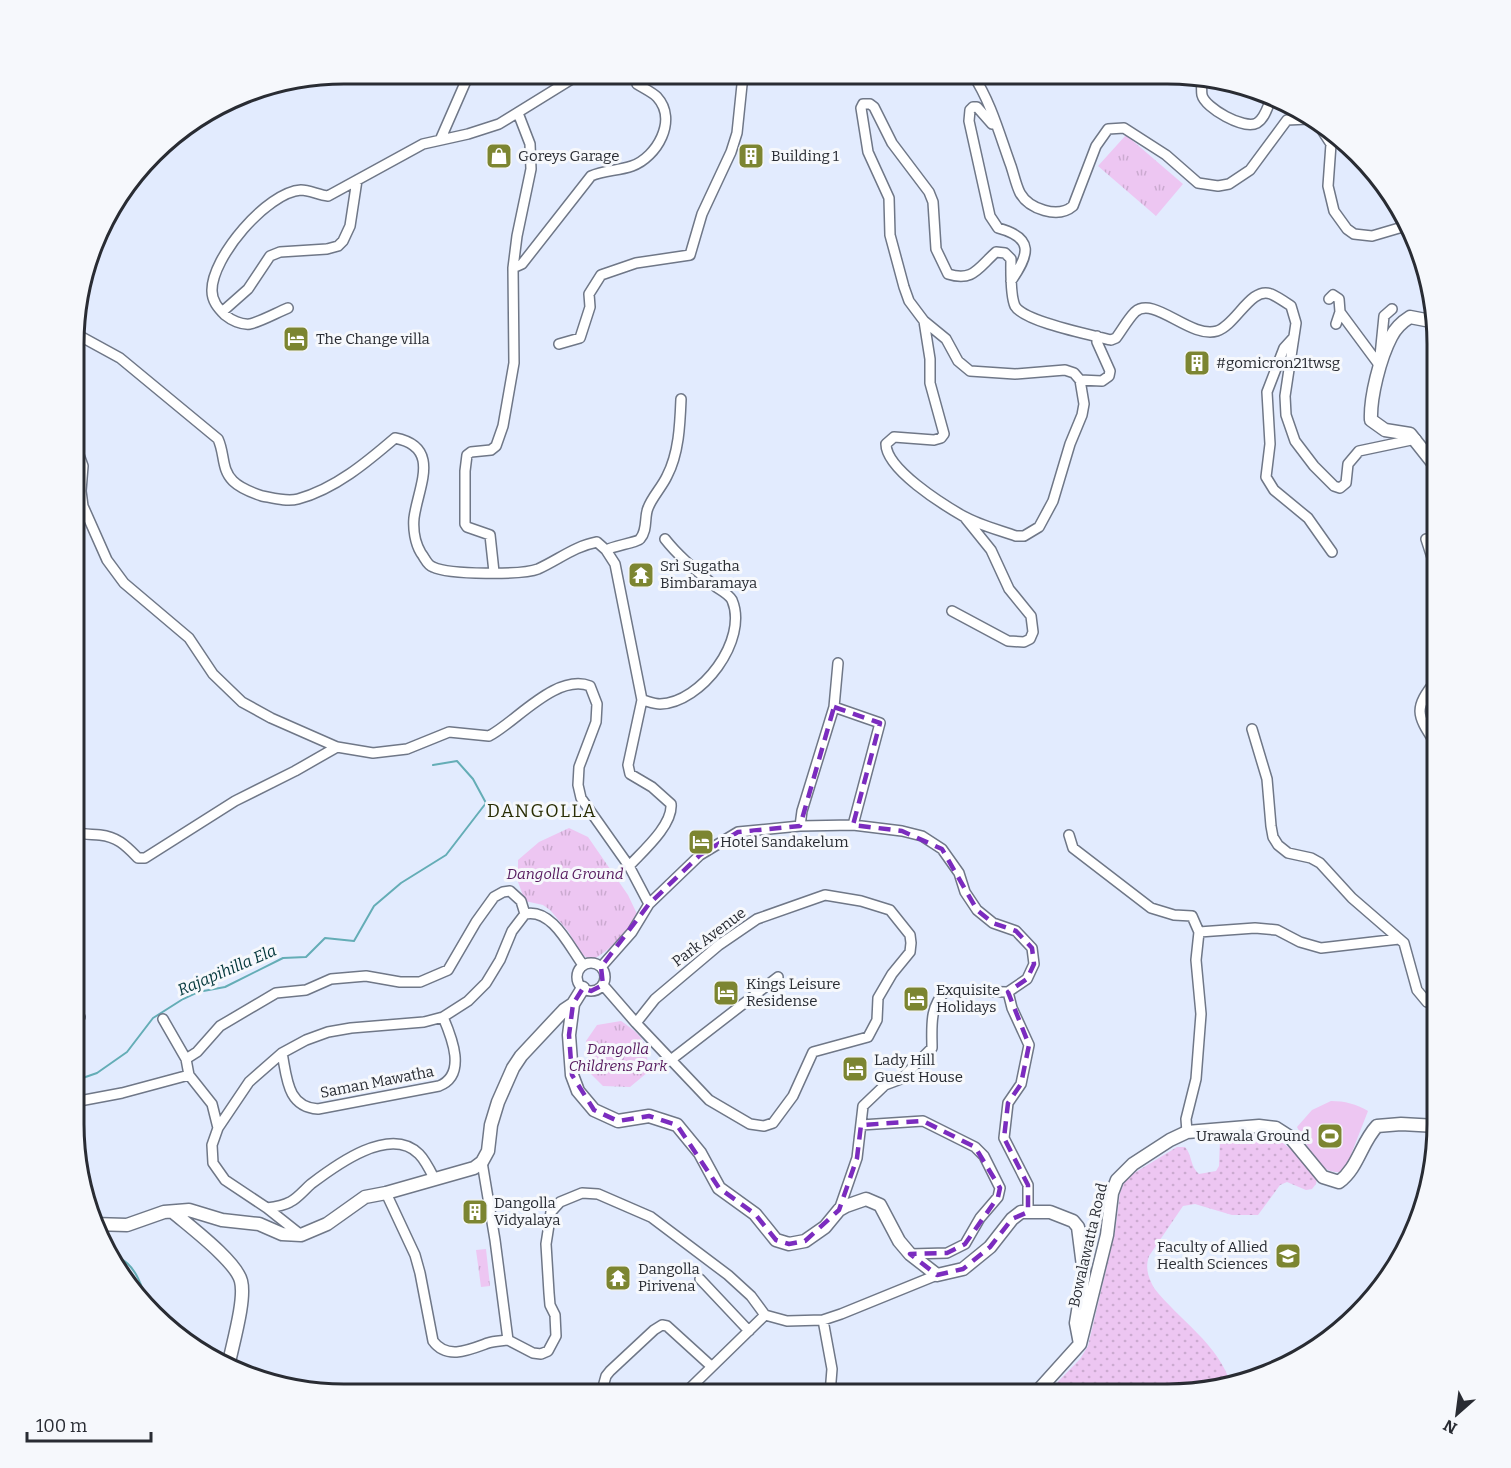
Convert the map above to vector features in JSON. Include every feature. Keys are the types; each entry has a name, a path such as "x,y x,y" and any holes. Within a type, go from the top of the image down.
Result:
{"street":[{"path":"441,138 465,84"},
{"path":"288,308 248,324 231,320 215,304 211,293 225,252 248,224 274,200 301,190 328,196 423,144 499,124 564,84"},
{"path":"513,268 522,264 591,176 598,172 634,165 651,153 658,144 665,126 662,106 656,96 637,84"},
{"path":"559,344 580,338 590,307 589,294 601,275 636,263 690,255 702,214 731,152 737,133 742,84"},
{"path":"978,84 999,132 1021,195 1035,207 1056,213 1073,206 1096,146 1108,129 1124,128 1166,155 1198,183 1218,186 1229,184 1250,170 1287,120 1296,118"},
{"path":"1202,86 1205,102 1216,111 1239,122 1251,125 1258,122 1264,116 1268,105"},
{"path":"924,321 930,359 930,383 944,434 941,438 934,440 894,437 886,444 889,458 904,475 964,517 1016,536 1023,536 1039,527 1053,501 1070,444 1082,415 1084,404 1080,380 1065,370 1015,374 970,370 958,361 946,339 924,321 909,301 904,287 890,235 889,198 868,152 861,108 863,104 870,104 874,107 892,143 929,192 933,202 936,249 948,274 960,278 968,277 996,252 1005,253 1011,259 1011,281 1015,305 1022,313 1040,321 1111,340 1116,338 1134,313 1141,308 1150,307 1188,327 1209,333 1219,331 1235,319 1256,295 1263,292 1270,294 1291,306 1296,323 1284,396 1286,415 1295,441 1314,466 1334,486 1340,488 1346,483 1348,464 1359,451 1416,439"},
{"path":"999,132 977,107 970,110 969,121 990,216 999,228 1014,232 1020,237 1027,251 1024,263 1011,281"},
{"path":"494,572 490,535 467,527 465,524 465,471 467,455 471,452 490,450 496,446 503,426 514,363 513,268 531,169 530,144 518,113"},
{"path":"1330,142 1329,186 1334,211 1347,229 1354,234 1372,236 1399,227"},
{"path":"222,312 248,289 270,256 279,252 327,249 338,246 350,226 357,180"},
{"path":"1329,299 1333,295 1340,300 1340,312 1336,324"},
{"path":"1392,309 1384,316 1380,365 1371,420 1385,430 1410,434 1427,454"},
{"path":"1340,312 1380,365"},
{"path":"1380,365 1391,336 1402,322 1410,317 1426,320"},
{"path":"1080,380 1102,381 1109,376 1110,371 1097,342 1098,336"},
{"path":"1294,337 1284,348 1267,392 1270,444 1266,477 1274,490 1308,518 1332,552"},
{"path":"84,338 120,358 218,440 221,447 222,464 233,481 254,494 297,500 330,485 371,458 395,438 406,440 419,449 423,460 425,473 414,519 418,548 433,567 459,573 536,570 585,544 597,542 606,550 615,564 642,700 628,765 630,774 652,787 671,804 672,812 653,840 629,866"},
{"path":"606,550 616,544 638,541 642,537 647,508 668,474 674,455 680,429 681,399"},
{"path":"84,508 107,560 124,583 189,638 213,674 242,702 271,718 337,747 373,753 406,749 449,732 489,736 535,702 559,688 582,683 590,686 597,704 596,722 579,767 578,785 581,798 629,866 649,904"},
{"path":"952,611 1008,641 1024,642 1030,639 1033,632 1031,616 1009,589 991,550 964,517"},
{"path":"642,700 660,704 674,700 688,694 706,680 728,653 737,621 731,598 674,551 664,539"},
{"path":"800,826 802,812 834,707 838,663"},
{"path":"1427,692 1419,711 1421,722 1427,731"},
{"path":"834,707 880,723 853,825"},
{"path":"1252,729 1267,779 1271,826 1273,837 1278,845 1288,854 1311,858 1320,863 1352,898 1404,943 1417,990 1427,1002"},
{"path":"84,835 102,835 122,841 138,858 145,858 235,801 296,771 337,747"},
{"path":"573,1004 569,1035 572,1075 578,1091 594,1110 618,1121 649,1116 677,1125 700,1153 719,1188 755,1214 776,1240 789,1245 805,1241 825,1227 839,1210 857,1158 863,1106 885,1085 902,1079 932,1048 932,1015 939,997 946,991 1008,992 1027,979 1034,964 1032,948 1016,930 993,923 977,910 965,892 959,873 942,849 921,836 903,831 853,825 800,826 738,832 700,855 649,904 632,932 601,967"},
{"path":"1069,835 1073,848 1151,908 1174,915 1192,916 1199,932 1196,960 1201,1014 1196,1079 1186,1119 1187,1132"},
{"path":"186,1059 197,1052 220,1026 276,993 306,990 331,979 366,976 400,982 420,982 448,970 476,922 494,897 503,892 510,891 521,901 525,914"},
{"name":"Park Avenue","path":"825,896 861,901 890,910 909,935 910,952 892,974 878,998 877,1020 868,1037 813,1052 793,1096 773,1123 764,1126 750,1124 709,1100 636,1023 655,999 719,945 757,919 825,896"},
{"path":"301,1235 267,1208 225,1180 213,1163 212,1145 218,1128 249,1082 282,1053 306,1040 328,1032 424,1022 443,1017 468,1001 486,983 500,960 512,932 525,914 533,912 550,919 583,965"},
{"path":"1199,932 1255,928 1277,930 1300,942 1321,948 1399,939"},
{"path":"583,965 594,963 601,967 605,975 603,985"},
{"path":"583,965 577,977 583,988 591,991 603,985"},
{"path":"672,1059 777,977"},
{"path":"603,985 636,1023"},
{"path":"105,1224 127,1225 164,1212 189,1210 222,1220 259,1224 282,1234 301,1235 327,1224 365,1197 474,1168 482,1162 488,1151 491,1125 513,1068 521,1056 564,1010 573,1004 583,988"},
{"path":"1008,992 1012,1008 1029,1045 1022,1084 1008,1103 1004,1138 1028,1185 1028,1212"},
{"name":"Saman Mawatha","path":"282,1053 290,1088 296,1102 306,1108 318,1109 439,1086 448,1083 453,1075 456,1060 443,1017"},
{"path":"163,1019 186,1059 189,1075 212,1104 218,1128"},
{"path":"84,1100 122,1093 189,1075"},
{"path":"861,1125 923,1121 975,1147 984,1156 1000,1188 998,1197 980,1218 965,1244 947,1253 910,1254"},
{"name":"Bowalawatta Road","path":"1080,1344 1107,1235 1112,1193 1117,1180 1133,1164 1170,1140 1187,1132 1259,1126 1276,1128 1290,1137 1323,1177 1339,1182 1350,1174 1377,1126 1427,1125"},
{"path":"267,1208 291,1201 312,1183 355,1155 390,1143 403,1144 420,1155 434,1178"},
{"path":"482,1162 508,1340"},
{"path":"386,1193 415,1255 433,1341 437,1346 451,1353 468,1351 490,1342 508,1340 533,1353 541,1354 548,1351 556,1336 555,1315 550,1305 546,1244 552,1212 560,1202 582,1193 598,1194 651,1217 728,1275 751,1296 765,1315 787,1320 823,1320 937,1275 963,1269 990,1247 1012,1219 1022,1212 1050,1212 1073,1221 1078,1227 1084,1274 1076,1323 1080,1344 1044,1384"},
{"path":"839,1210 866,1199 880,1205 899,1241 910,1254 937,1275"},
{"path":"173,1212 225,1258 239,1274 242,1283 242,1300 230,1357"},
{"path":"700,1279 749,1331"},
{"path":"694,1384 765,1315"},
{"path":"823,1320 832,1369 831,1384"},
{"path":"604,1384 610,1371 662,1325 667,1326 711,1366"}],"highlighted area":[{"path":"834,707 880,723 853,825 902,831 942,849 977,910 993,923 1016,931 1032,948 1034,964 1027,979 1008,992 1029,1045 1021,1084 1008,1103 1004,1138 1028,1185 1028,1212 1012,1219 990,1247 963,1269 937,1275 910,1254 947,1253 965,1244 998,1197 1000,1188 975,1147 923,1121 861,1125 857,1158 839,1210 805,1241 789,1244 776,1240 755,1214 719,1188 677,1125 649,1116 618,1121 594,1110 572,1075 569,1035 573,1004 583,988 591,991 603,985 601,967 649,904 700,855 738,832 800,826"}],"green space":[{"path":"1126,135 1183,184 1156,216 1098,166"},
{"name":"Dangolla Ground","path":"569,828 588,837 628,895 637,914 618,940 592,960 582,955 568,931 550,910 543,905 525,901 518,882 518,860 539,842"},
{"name":"Dangolla Childrens Park","path":"621,1021 636,1032 644,1042 648,1072 630,1087 603,1086 590,1073 586,1041 597,1025"},
{"name":"Urawala Ground","path":"1331,1101 1350,1103 1368,1111 1347,1165 1341,1172 1333,1172 1320,1164 1309,1150 1297,1127 1312,1110"},
{"path":"1258,1132 1277,1139 1298,1156 1317,1178 1312,1189 1306,1190 1287,1182 1280,1185 1258,1215 1232,1215 1195,1204 1183,1206 1149,1256 1147,1268 1154,1288 1208,1345 1228,1377 1201,1382 1167,1384 1056,1384 1080,1359 1088,1346 1124,1183 1131,1175 1177,1147 1185,1147 1199,1174 1216,1171 1219,1166 1220,1139 1223,1136"},
{"path":"486,1249 490,1286 481,1287 476,1250"}],"waterway":[{"name":"Rajapihilla Ela","path":"84,1078 97,1073 127,1052 153,1018 183,999 198,992 225,987 283,958 306,957 325,938 354,941 374,906 401,883 446,855 486,803 473,779 457,761 433,765"},
{"name":"Rajapihilla Ela","path":"123,1260 131,1267 142,1287"}],"place":[{"name":"Goreys Garage","path":"499,156"},
{"name":"Building 1","path":"751,156"},
{"name":"The Change villa","path":"296,339"},
{"name":"#gomicron21twsg","path":"1197,363"},
{"name":"Sri Sugatha Bimbaramaya","path":"641,575"},
{"name":"Hotel Sandakelum","path":"701,842"},
{"name":"Kings Leisure Residense","path":"726,993"},
{"name":"Exquisite Holidays","path":"916,999"},
{"name":"Lady Hill Guest House","path":"855,1069"},
{"name":"Urawala Ground","path":"1330,1136"},
{"name":"Dangolla Vidyalaya","path":"475,1212"},
{"name":"Faculty of Allied Health Sciences","path":"1288,1256"},
{"name":"Dangolla Pirivena","path":"618,1278"}],"district":[{"name":"DANGOLLA","path":"542,811"}]}
